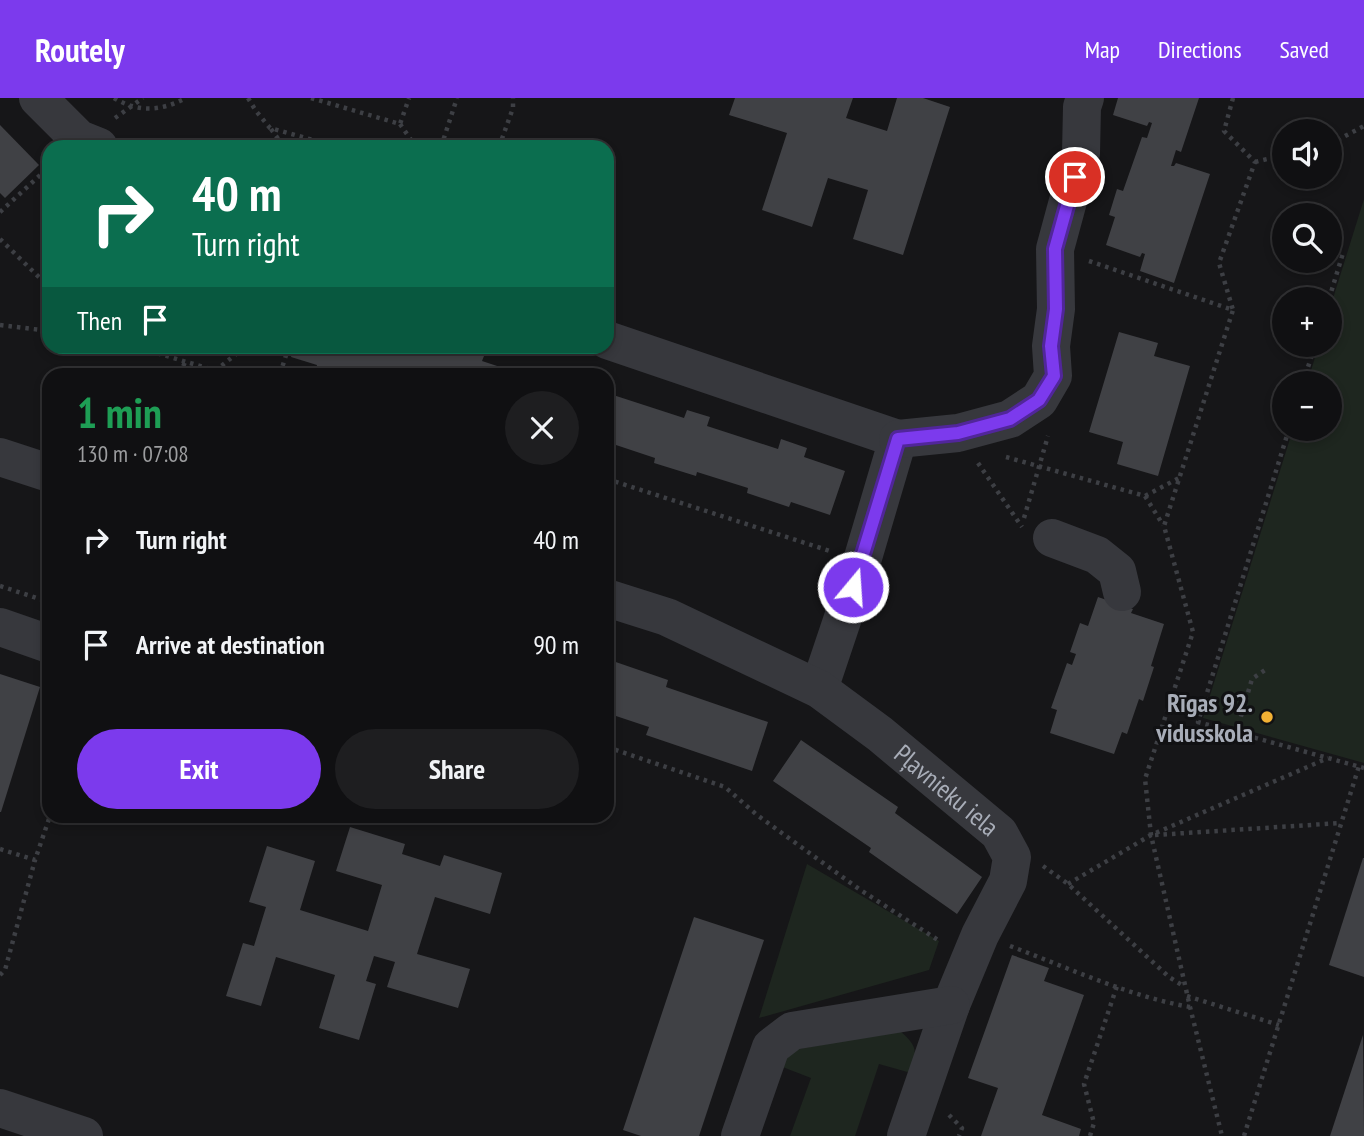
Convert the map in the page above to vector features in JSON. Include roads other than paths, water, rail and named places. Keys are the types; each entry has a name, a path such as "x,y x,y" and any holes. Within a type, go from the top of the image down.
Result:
{"street":[{"path":"38,98 82,140"},
{"path":"614,342 898,439 958,433 1010,419 1039,400 1054,376 1051,346 1056,309 1055,249 1081,153 1082,107 1085,98"},
{"path":"819,689 862,561 898,439"},
{"path":"0,457 42,471"},
{"path":"1052,538 1097,555 1117,571 1122,592"},
{"name":"Pļavnieku iela","path":"614,600 667,617 819,689 880,734 999,833 1012,857 1008,881 976,945 951,1005 906,1136"},
{"path":"0,628 42,642"},
{"path":"740,1136 771,1047 792,1031 951,1005"},
{"path":"0,1108 84,1136"}],"place":[{"name":"Rīgas 92. vidusskola","path":"1267,717"}]}
